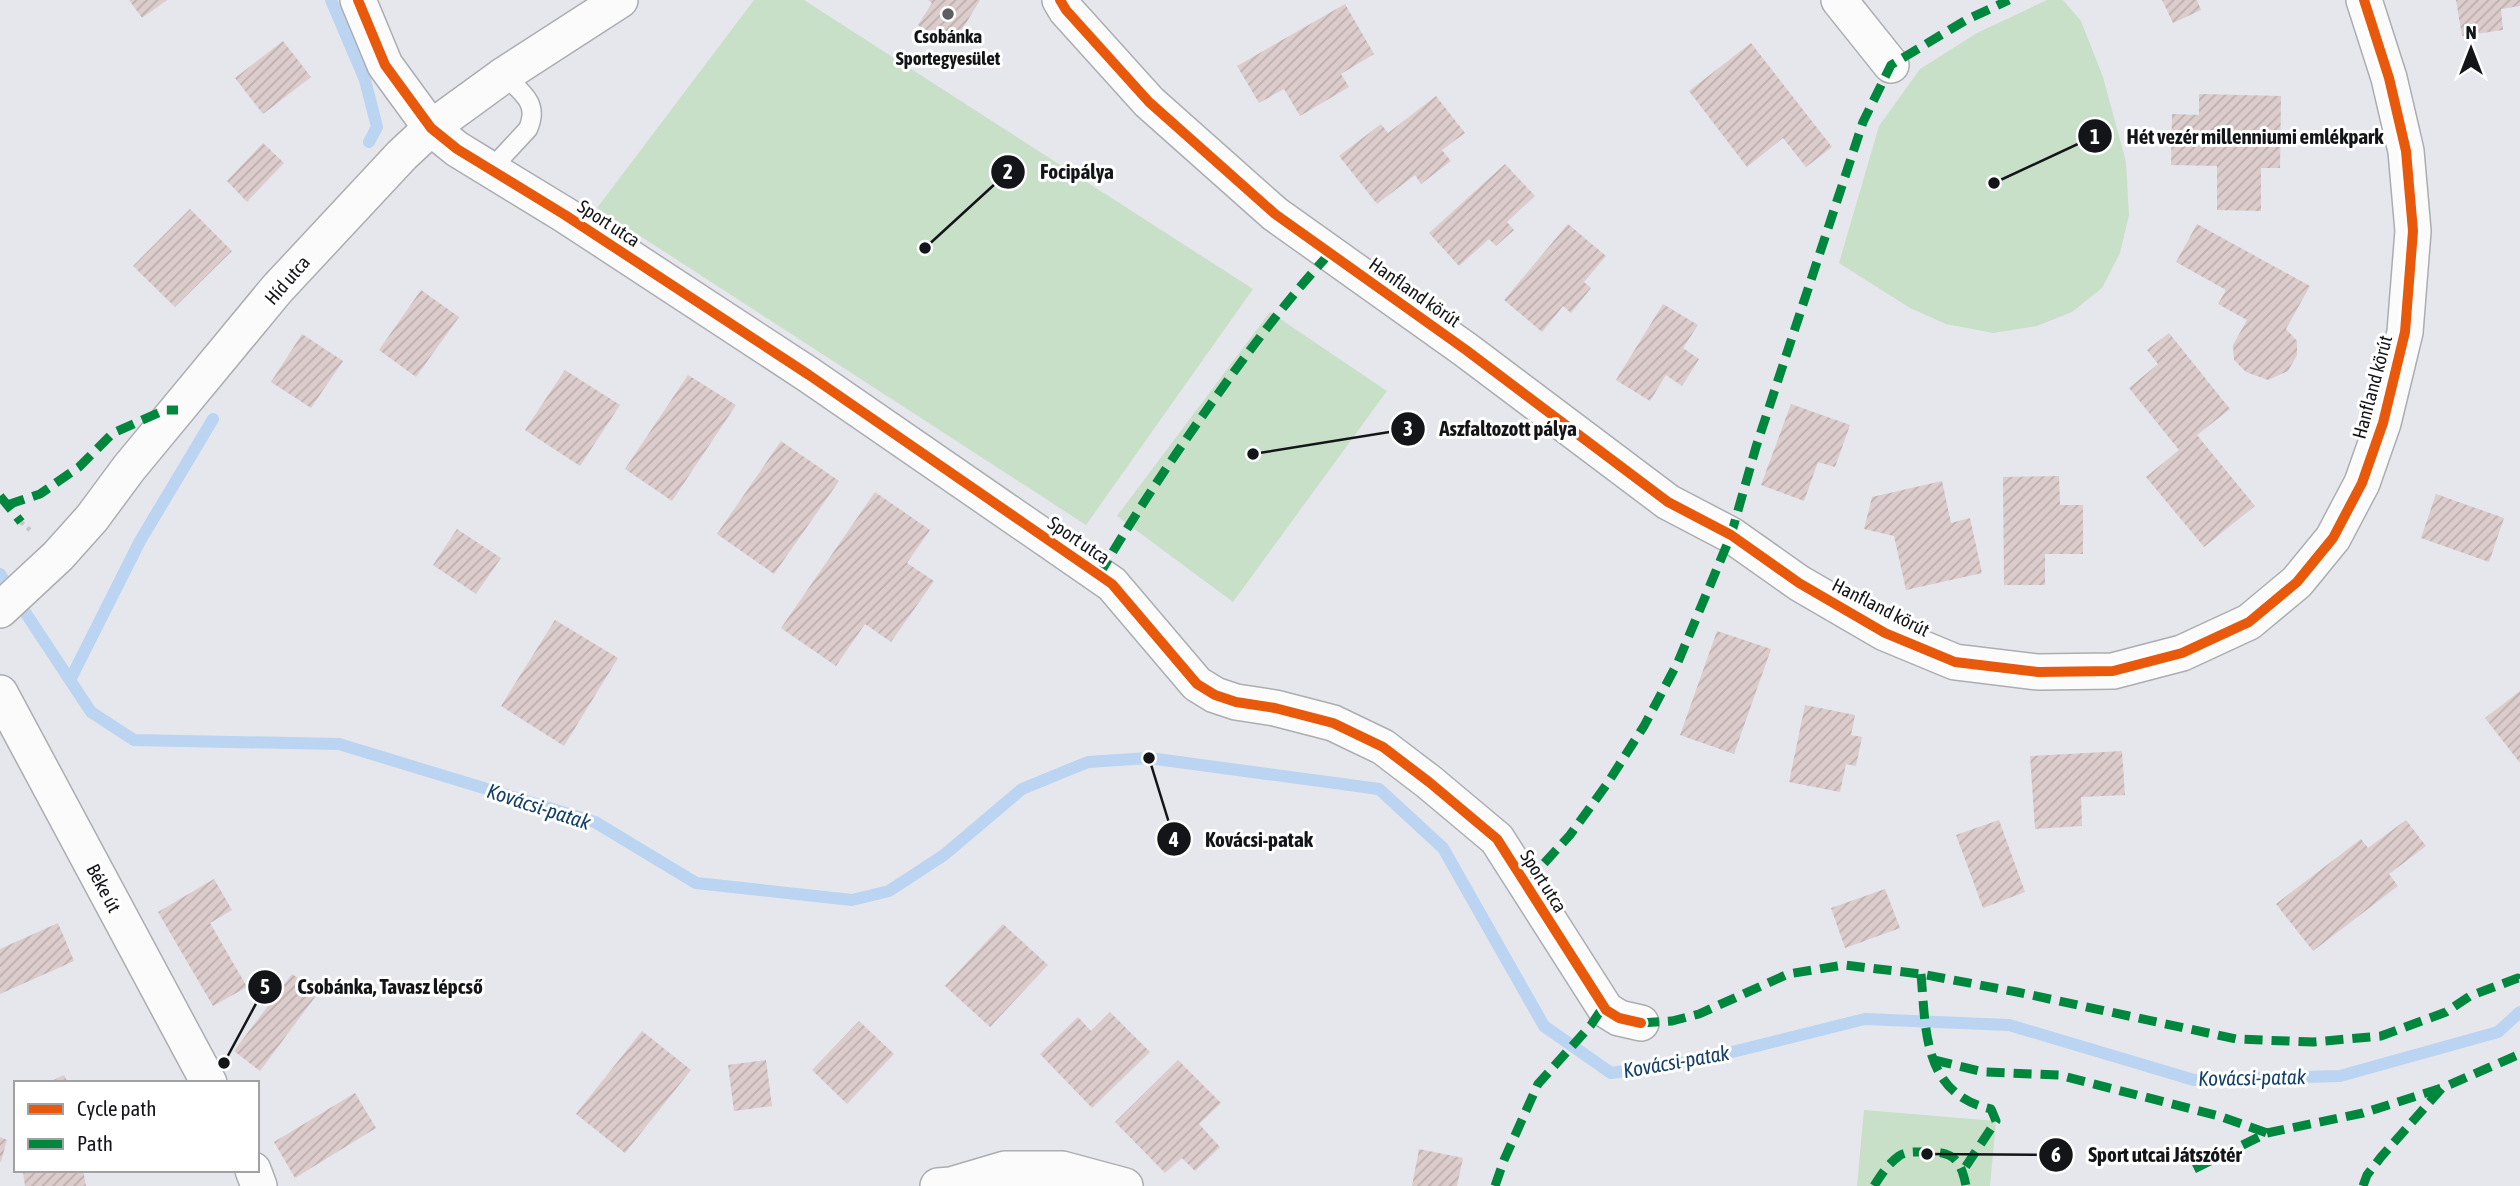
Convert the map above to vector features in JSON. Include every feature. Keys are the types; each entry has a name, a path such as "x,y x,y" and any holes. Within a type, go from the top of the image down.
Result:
{"street":[{"name":"Sport utca","path":"358,0 385,65 431,128 457,149 565,215 799,368 1112,584 1197,684 1215,695 1236,702 1275,708 1333,723 1383,747 1497,839 1606,1010 1619,1018 1641,1023"},
{"name":"Híd utca","path":"0,610 92,519 129,468 277,289 393,164 431,128 504,75 620,0"},
{"name":"Hanfland körút","path":"1060,0 1149,103 1275,214 1466,350 1668,502 1731,535 1799,583 1885,634 1955,662 2038,672 2113,671 2182,653 2249,622 2297,582 2333,538 2362,483 2383,423 2405,332 2413,231 2406,151 2389,78 2364,0"},
{"path":"1839,0 1891,65"},
{"name":"Béke út","path":"0,693 208,1081"},
{"path":"938,1186 951,1185 1005,1169 1062,1169 1125,1186"}],"lane":[{"path":"490,170 528,129 532,121 533,111 529,100 504,75"}],"green space":[{"path":"754,0 804,0 1253,289 1086,525 597,208"},
{"path":"2047,0 2063,0 2081,21 2103,77 2126,162 2129,215 2120,253 2102,288 2072,312 2037,326 1993,333 1946,324 1910,308 1839,263 1879,126 1920,69 1977,33"},
{"path":"1270,312 1387,391 1233,602 1117,516"},
{"path":"1864,1110 1996,1121 1990,1186 1857,1186"}],"building":[{"path":"129,0 167,0 142,18"},
{"name":"Csobánka Sportegyesület","path":"928,0 980,0 952,46 918,25 932,3"},
{"path":"2162,0 2197,0 2201,10 2173,23"},
{"path":"2456,0 2520,0 2520,6 2501,9 2503,30 2462,36"},
{"path":"1345,4 1374,54 1341,74 1349,87 1300,116 1284,89 1259,103 1237,66"},
{"path":"283,41 311,77 263,114 235,78"},
{"path":"1751,43 1832,147 1806,167 1783,138 1747,167 1689,91"},
{"path":"2199,94 2281,96 2280,168 2261,168 2261,211 2217,210 2217,166 2171,165 2172,114 2199,115"},
{"path":"1436,96 1465,133 1442,150 1451,161 1421,184 1415,175 1377,204 1339,156 1381,124 1388,133"},
{"path":"263,143 284,163 247,202 227,181"},
{"path":"1505,164 1535,196 1507,222 1514,230 1496,246 1489,239 1459,266 1429,233"},
{"path":"190,209 232,251 175,307 133,266"},
{"path":"1568,224 1606,256 1584,282 1591,288 1571,313 1563,306 1542,332 1504,300"},
{"path":"2197,224 2310,286 2286,329 2297,341 2297,355 2288,371 2268,380 2246,372 2234,360 2233,345 2247,320 2218,304 2226,290 2176,262"},
{"path":"421,290 459,317 416,377 379,350"},
{"path":"1663,304 1698,325 1683,348 1699,359 1682,386 1666,375 1650,401 1616,380"},
{"path":"2169,333 2230,409 2197,435 2255,506 2204,547 2146,477 2179,450 2129,388 2158,364 2147,350"},
{"path":"302,334 343,361 311,408 271,382"},
{"path":"565,370 620,405 580,466 525,430"},
{"path":"688,375 736,405 672,501 625,469"},
{"path":"1791,404 1850,425 1835,467 1818,462 1804,501 1761,485"},
{"path":"781,441 839,481 774,574 717,534"},
{"path":"2059,476 2060,505 2083,505 2083,554 2045,554 2045,585 2004,585 2003,477"},
{"path":"1942,481 1951,523 1970,518 1982,573 1906,590 1894,536 1864,529 1872,497"},
{"path":"875,492 930,530 907,563 934,581 891,642 865,624 836,666 781,628"},
{"path":"2436,494 2504,518 2489,562 2421,538"},
{"path":"457,529 501,558 476,594 433,565"},
{"path":"555,620 618,658 564,746 501,706"},
{"path":"1717,631 1771,649 1734,754 1680,735"},
{"path":"2520,691 2520,763 2485,718"},
{"path":"1805,705 1855,715 1851,735 1862,737 1856,766 1846,764 1840,792 1789,782"},
{"path":"2122,751 2125,795 2081,797 2082,826 2035,829 2030,756"},
{"path":"1999,820 2025,892 1983,908 1956,835"},
{"path":"2406,820 2426,846 2389,874 2398,886 2313,951 2276,904 2361,839 2368,848"},
{"path":"214,879 232,910 210,923 247,987 213,1006 158,912"},
{"path":"1885,889 1900,928 1845,948 1831,908"},
{"path":"58,923 74,961 0,994 0,949"},
{"path":"1003,924 1048,965 990,1027 945,986"},
{"path":"292,974 318,993 260,1071 234,1051"},
{"path":"1110,1012 1150,1052 1092,1108 1040,1054 1078,1017 1091,1031"},
{"path":"859,1021 894,1054 847,1104 812,1070"},
{"path":"642,1031 691,1070 625,1153 576,1114"},
{"path":"766,1060 772,1106 734,1111 728,1065"},
{"path":"1178,1060 1221,1103 1199,1124 1220,1147 1195,1171 1182,1158 1165,1173 1115,1122"},
{"path":"64,1075 67,1081 51,1081"},
{"path":"355,1093 376,1128 295,1178 274,1142"},
{"path":"0,1137 7,1140 1,1162 0,1162"},
{"path":"1419,1149 1463,1158 1457,1186 1412,1186"},
{"path":"23,1172 83,1172 86,1186 25,1186"}],"waterway":[{"path":"331,0 365,80 377,127 369,142"},
{"path":"70,680 140,541 213,419"},
{"name":"Kovácsi-patak","path":"0,574 91,712 134,740 339,744 595,822 696,883 852,900 889,891 944,855 1022,789 1088,762 1149,758 1379,789 1443,848 1544,1026 1611,1073 1700,1060 1865,1019 2009,1025 2194,1080 2340,1076 2498,1032 2520,1012"}],"marked path":[{"path":"1526,883 1570,835 1607,784 1644,726 1678,662 1731,535 1756,447 1863,122 1891,65 1966,20 2009,0"},
{"path":"1099,575 1147,497 1213,400 1278,314 1330,253"},
{"path":"7,505 40,494 79,467 113,433 165,410 178,410"},
{"path":"0,496 21,522"},
{"path":"1641,1023 1672,1021 1699,1014 1788,974 1844,965 1921,974 2017,992 2236,1039 2313,1042 2381,1036 2446,1012 2470,996 2518,978 2520,980"},
{"path":"1921,974 1927,1038 1940,1075 1952,1090 1969,1101 1991,1109 1996,1121 1962,1172"},
{"path":"1495,1186 1538,1084 1591,1025 1603,1007"},
{"path":"2363,1186 2367,1175 2381,1157 2442,1088 2520,1054"},
{"path":"1934,1060 1984,1072 2059,1075 2219,1116 2267,1133"},
{"path":"2194,1169 2267,1133 2363,1113 2442,1088"},
{"path":"1874,1186 1899,1156 1930,1152 1952,1157 1960,1167 1966,1186"}],"cycle path":[{"path":"358,0 385,65 431,128 457,149 565,215 809,375 1112,584 1197,684 1215,695 1236,702 1275,708 1333,723 1383,747 1429,782 1497,839 1606,1010 1619,1018 1641,1023"},
{"path":"1060,0 1149,102 1275,214 1466,350 1668,502 1731,535 1799,583 1885,633 1955,662 2038,672 2113,671 2182,653 2249,622 2297,582 2333,538 2362,483 2383,423 2405,332 2413,231 2406,151 2389,78 2364,0"}],"place":[{"name":"Csobánka Sportegyesület","path":"948,14"},
{"name":"Hét vezér millenniumi emlékpark","path":"1994,183"},
{"name":"Focipálya","path":"925,248"},
{"name":"Aszfaltozott pálya","path":"1253,454"},
{"name":"Kovácsi-patak","path":"1149,758"},
{"name":"Csobánka, Tavasz lépcső","path":"224,1063"},
{"name":"Sport utcai Játszótér","path":"1927,1154"}]}
